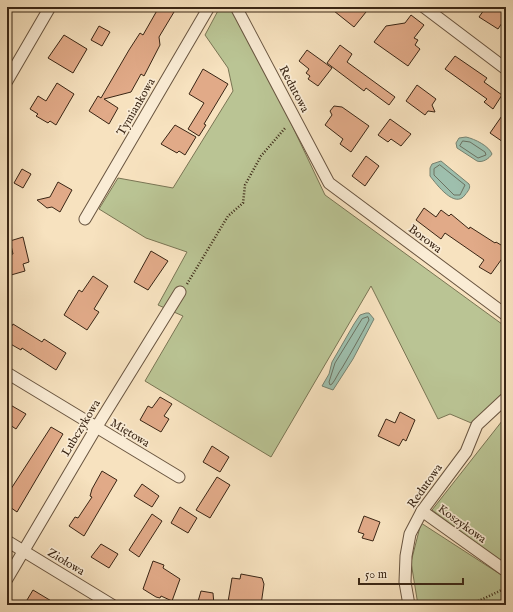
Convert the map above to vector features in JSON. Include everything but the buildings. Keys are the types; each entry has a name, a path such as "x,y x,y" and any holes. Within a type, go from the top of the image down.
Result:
{"street":[{"path":"7,81 50,7"},
{"name":"Tymiankowa","path":"85,219 209,7"},
{"name":"Redutowa","path":"236,7 329,183"},
{"path":"424,7 506,69"},
{"name":"Borowa","path":"329,183 506,315"},
{"name":"Lubczykowa","path":"7,580 96,428 180,293"},
{"name":"Miętowa","path":"7,372 96,428 179,477"},
{"name":"Redutowa","path":"409,605 405,582 406,556 410,534 422,512 466,452 477,425 506,398"},
{"name":"Koszykowa","path":"422,512 506,571"},
{"name":"Ziołowa","path":"7,541 112,605"}],"path":[{"path":"180,293 183,292 228,216 243,203 245,185 261,156 294,117"},
{"path":"470,605 506,588"}],"shaded area":[{"path":"220,7 231,7 281,102 325,195 506,327 506,393 476,425 450,414 438,419 371,286 271,457 145,381 183,316 158,305 187,252 146,238 99,209 118,178 173,188 233,91 228,68 205,35"},
{"path":"506,416 506,555 501,562 432,510"},
{"path":"421,523 506,578 506,605 418,605 411,562"}],"water":[{"path":"466,137 481,143 488,148 492,154 485,160 477,161 457,148 456,143 459,138"},
{"path":"441,161 469,184 469,190 461,199 451,198 430,176 430,168 432,164"},
{"path":"369,313 374,319 353,359 333,390 322,386 329,374 332,362 354,324 360,315"}]}
